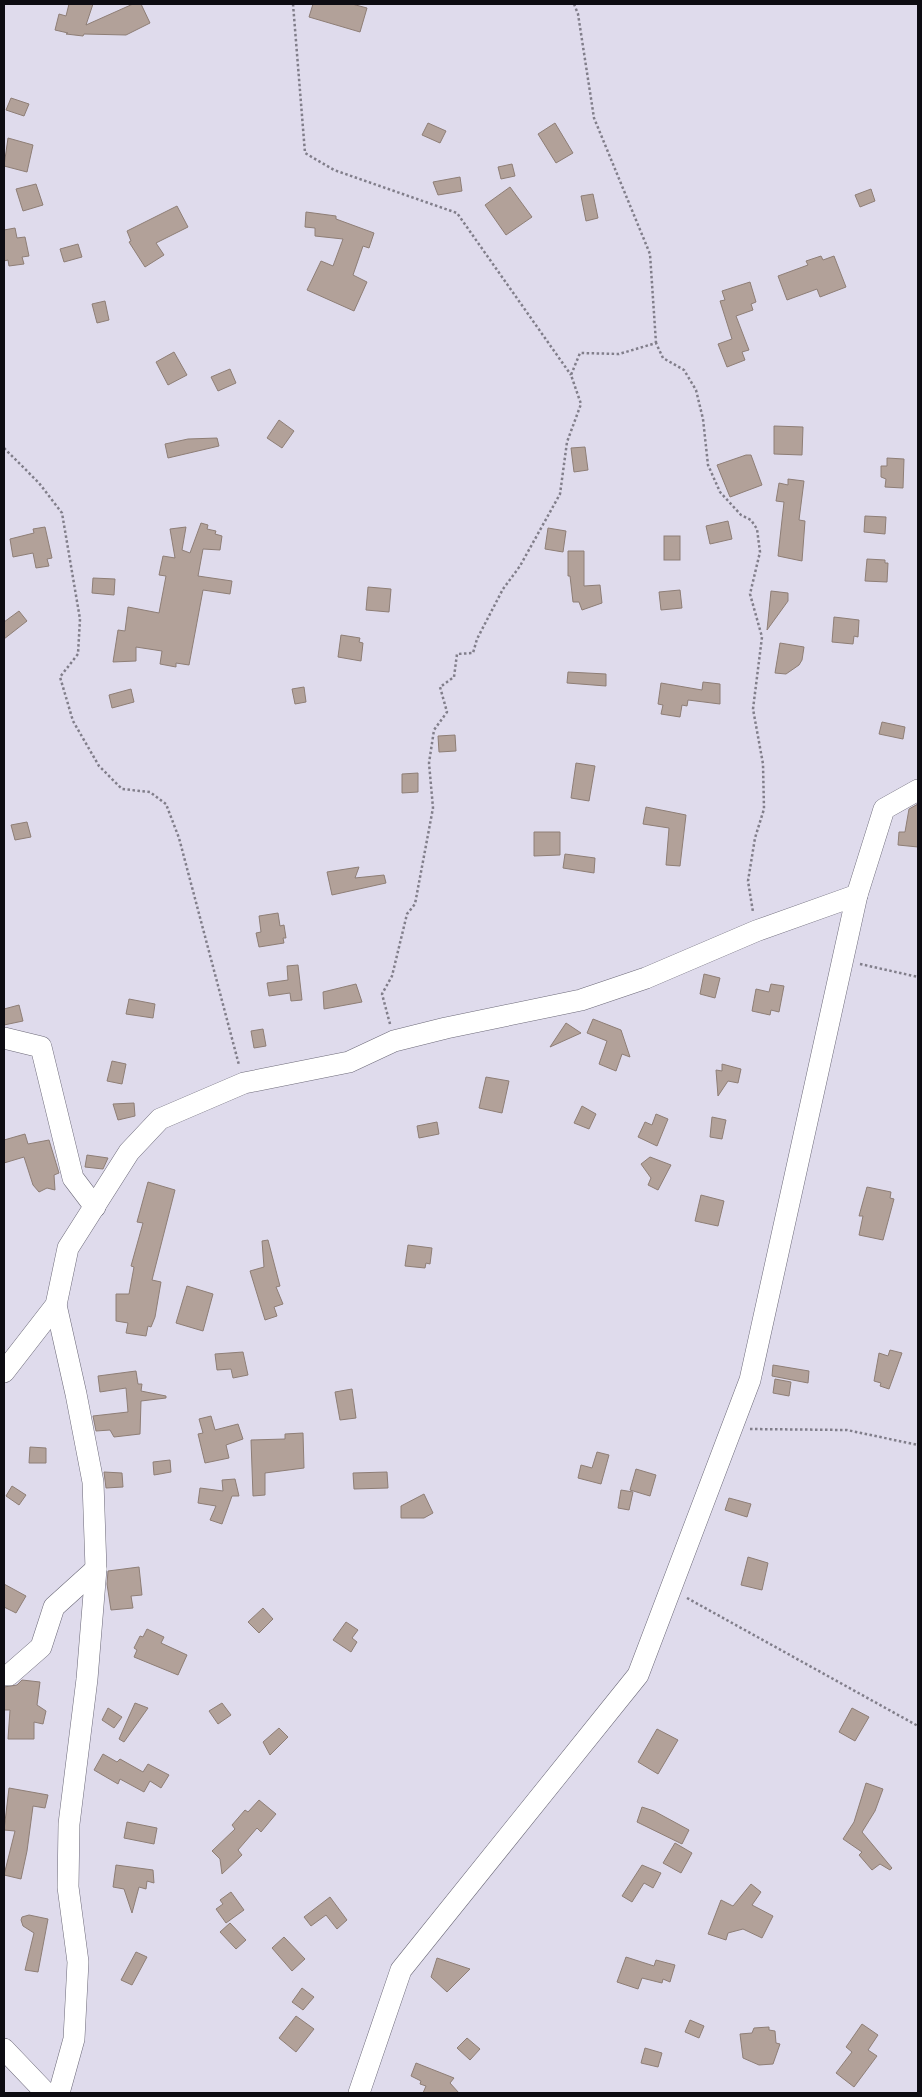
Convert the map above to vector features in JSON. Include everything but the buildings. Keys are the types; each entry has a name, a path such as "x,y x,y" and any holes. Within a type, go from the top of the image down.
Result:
{"street":[{"path":"359,2093 401,1970 638,1675 750,1380 857,895 884,809 918,790"},
{"path":"59,2093 74,2039 78,1962 68,1887 69,1824 87,1679 96,1569 93,1482 56,1305 68,1248 129,1152 160,1119 244,1083 348,1062 394,1041 581,1000 646,978 756,930 857,895"},
{"path":"4,1038 41,1047 73,1178 95,1207"},
{"path":"4,1372 56,1305"},
{"path":"4,1675 9,1674 41,1648 54,1606 96,1569"},
{"path":"4,2049 46,2093"}],"path":[{"path":"293,4 305,153 334,170 457,213 572,375 581,404 566,442 560,494 520,566 504,589 477,639 473,653 457,654 454,677 440,687 447,712 434,730 429,763 433,808 426,847 415,904 407,914 395,968 382,994 394,1041"},
{"path":"574,4 578,14 594,118 650,254 656,343 663,358 684,370 696,390 703,419 708,466 720,492 741,515 751,520 758,529 760,552 750,594 762,636 753,709 763,764 764,809 755,838 748,881 756,930"},
{"path":"572,375 580,353 619,354 656,343"},
{"path":"4,448 39,483 62,513 80,619 78,654 60,677 73,721 99,766 122,789 150,792 166,804 179,838 244,1083"},
{"path":"844,960 918,977"},
{"path":"731,1429 847,1430 918,1445"},
{"path":"670,1589 918,1726"}]}
